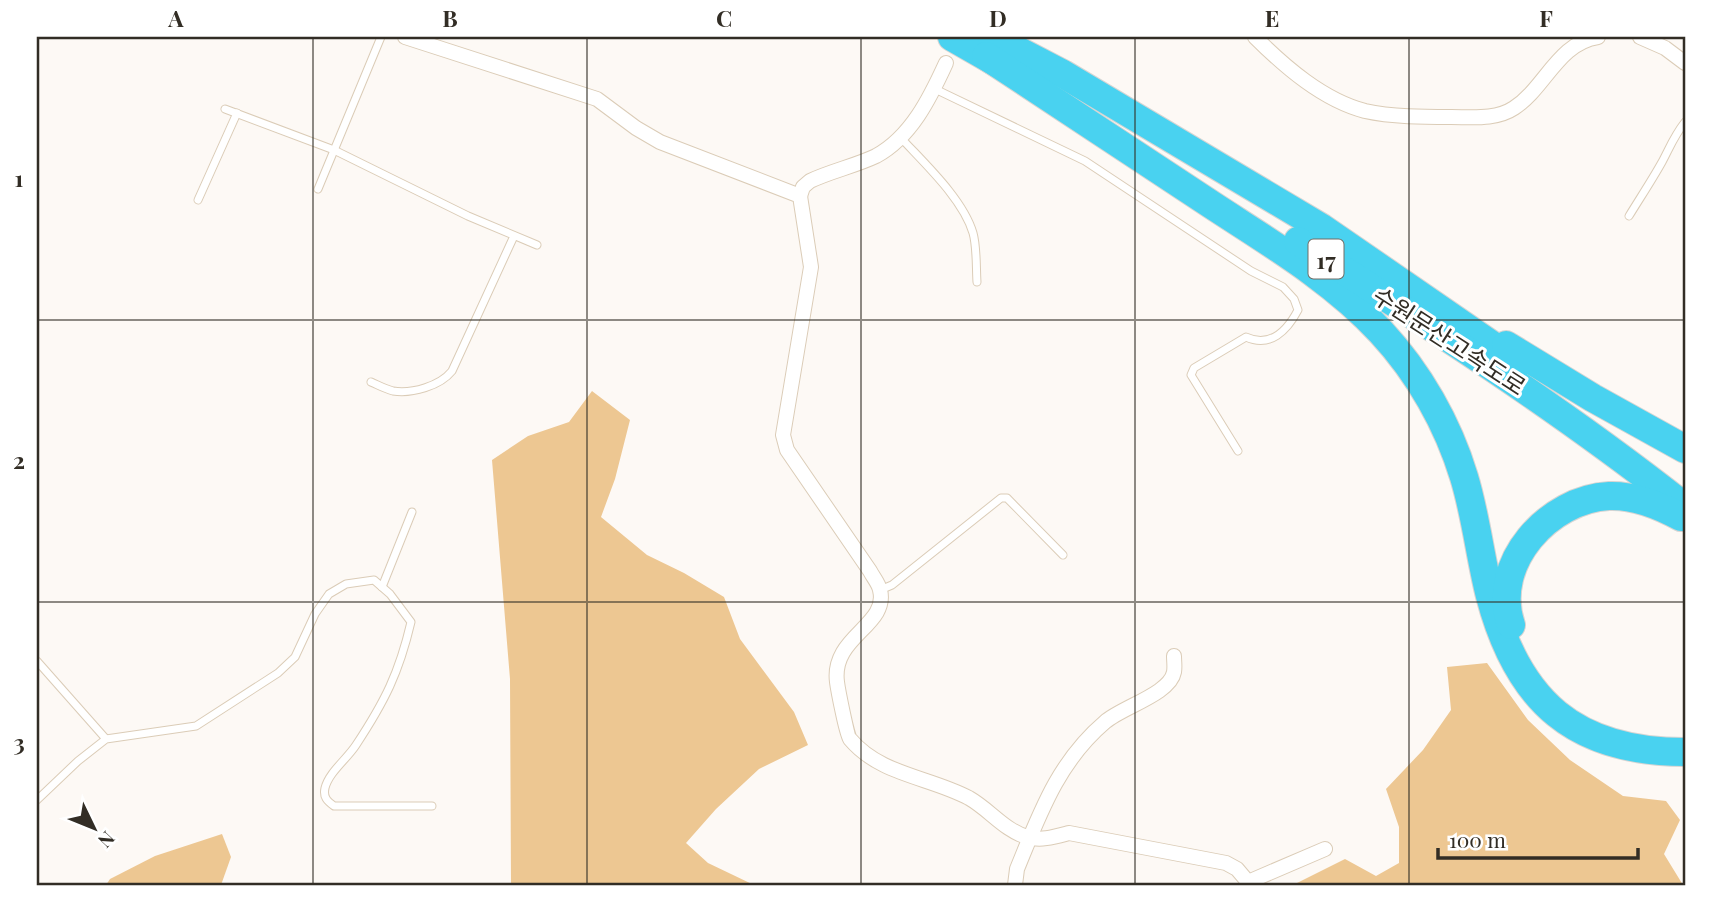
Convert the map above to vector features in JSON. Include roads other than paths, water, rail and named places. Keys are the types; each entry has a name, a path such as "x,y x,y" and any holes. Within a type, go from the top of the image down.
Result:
{"highway":[{"name":"수원문산고속도로","path":"949,50 989,46 1063,74 1322,228 1387,271 1685,483"},
{"name":"수원문산고속도로","path":"989,46 1179,169 1367,285 1615,452 1685,507"},
{"path":"989,46 1325,282 1373,324 1420,383 1452,442 1474,515 1490,595 1504,643 1523,676 1545,704 1565,722 1595,738 1628,748 1685,752"},
{"path":"1387,271 1593,398 1685,449"},
{"path":"1685,519 1635,498 1610,496 1569,507 1536,531 1522,548 1512,571 1507,596 1510,620 1525,656 1551,690 1573,708 1624,731 1685,735"}],"street":[{"path":"405,37 597,99 660,142 800,196"},
{"path":"1255,37 1288,67 1320,90 1356,108 1427,117 1485,117 1513,109 1535,91 1569,50 1580,42 1598,37"},
{"path":"1640,37 1665,48 1685,63"},
{"path":"949,50 934,89 901,138 875,156 810,181 803,187 800,196 811,267 783,435 787,450 870,571 880,590 877,615 843,649 838,667 836,681 847,736 867,756 968,797 989,811 1012,832 1030,838 1048,838 1069,833 1226,863 1237,869 1248,882 1325,849"},
{"path":"1015,885 1017,869 1030,838 1058,776 1069,759 1084,741 1112,716 1166,686 1174,673 1174,656"}],"lane":[{"path":"318,189 381,37"},
{"path":"934,89 1085,160 1251,271 1283,288 1294,299 1298,310 1294,319 1273,340 1257,342 1246,337 1194,368 1191,374 1238,451"},
{"path":"225,109 334,150 468,216 537,245"},
{"path":"198,200 237,113"},
{"path":"1629,216 1669,149 1671,139 1685,122"},
{"path":"901,138 961,208 973,233 977,282"},
{"path":"371,382 392,391 405,391 430,386 447,378 514,236"},
{"path":"880,590 892,585 1001,498 1007,498 1063,555"},
{"path":"382,587 412,512"},
{"path":"37,800 106,739 196,726 278,673 295,657 315,614 329,594 346,584 374,580 390,594 411,622 402,659 382,706 328,781 324,792 326,800 334,806 432,806"},
{"path":"37,661 106,739"}]}
